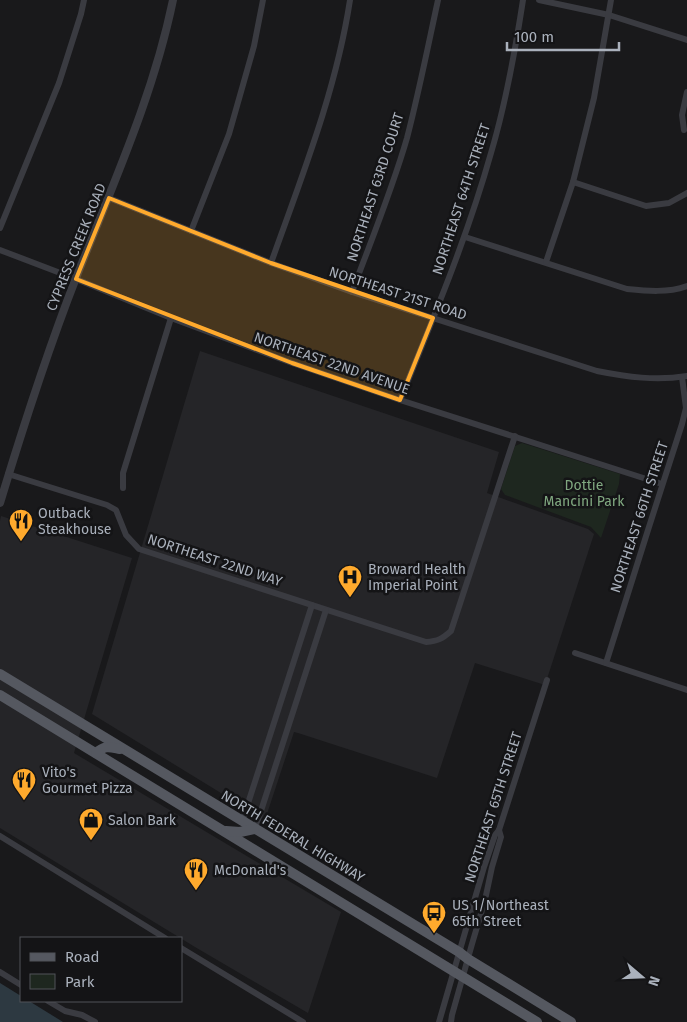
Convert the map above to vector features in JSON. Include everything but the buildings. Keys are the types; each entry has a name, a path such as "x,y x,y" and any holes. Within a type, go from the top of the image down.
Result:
{"main road":[{"name":"NORTH FEDERAL HIGHWAY","path":"0,674 571,1022"},
{"path":"0,695 537,1022"},
{"path":"96,754 105,747 123,749"},
{"path":"222,830 240,832 254,829"},
{"path":"240,841 249,834 266,836"}],"street":[{"path":"0,228 59,83 84,0"},
{"name":"CYPRESS CREEK ROAD","path":"0,503 43,369 76,279 139,121 158,65 173,0"},
{"path":"191,231 228,134 254,46 263,0"},
{"path":"271,263 323,116 338,63 350,0"},
{"name":"NORTHEAST 63RD COURT","path":"352,292 386,201 406,139 438,0"},
{"name":"NORTHEAST 64TH STREET","path":"400,400 465,237 492,152 513,64 523,0"},
{"path":"539,0 609,15 687,40"},
{"path":"546,262 573,182 594,98 611,0"},
{"path":"684,130 682,115 687,92"},
{"path":"573,182 646,206 669,203 687,194"},
{"name":"NORTHEAST 21ST ROAD","path":"109,198 271,263 352,292 597,371 630,378 662,379 685,377"},
{"path":"465,237 627,289 654,291 678,289 687,286"},
{"name":"NORTHEAST 22ND AVENUE","path":"0,250 292,364 662,484"},
{"path":"123,488 123,472 171,318"},
{"name":"NORTHEAST 66TH STREET","path":"606,663 686,408 685,377"},
{"name":"NORTHEAST 22ND WAY","path":"8,474 107,505 116,510 126,535 139,549 426,642 443,638 451,631 515,436"},
{"path":"242,822 312,605"},
{"path":"254,829 326,610"},
{"path":"575,653 686,689 687,680"},
{"name":"NORTHEAST 65TH STREET","path":"439,1022 492,843 500,830 547,680"},
{"path":"451,1022 486,900 492,867 502,837 500,830"},
{"path":"0,836 163,937"},
{"path":"182,949 303,1022"},
{"path":"0,972 20,984"},
{"path":"50,1002 65,1011 82,1015 95,1022"}],"highlighted area":[{"path":"109,198 271,263 433,318 400,400 292,363 76,279"}],"shaded area":[{"name":"Broward Health Imperial Point","path":"200,351 499,452 487,493 588,529 594,534 545,685 475,663 437,778 294,732 265,820 92,714"},
{"path":"1,516 132,558 74,753 341,912 308,1013 195,947 182,939 182,937 179,937 0,828"},
{"path":"0,983 20,995 20,1002 31,1002 63,1022 0,1022"}],"green space":[{"name":"Dottie Mancini Park","path":"522,443 620,474 619,484 601,538 591,527 505,495 501,489 515,446"}],"place":[{"name":"Outback Steakhouse","path":"21,542"},
{"name":"Broward Health Imperial Point","path":"350,598"},
{"name":"Vito's Gourmet Pizza","path":"24,801"},
{"name":"Salon Bark","path":"91,841"},
{"name":"McDonald's","path":"196,891"},
{"name":"US 1/Northeast 65th Street","path":"434,934"}]}
